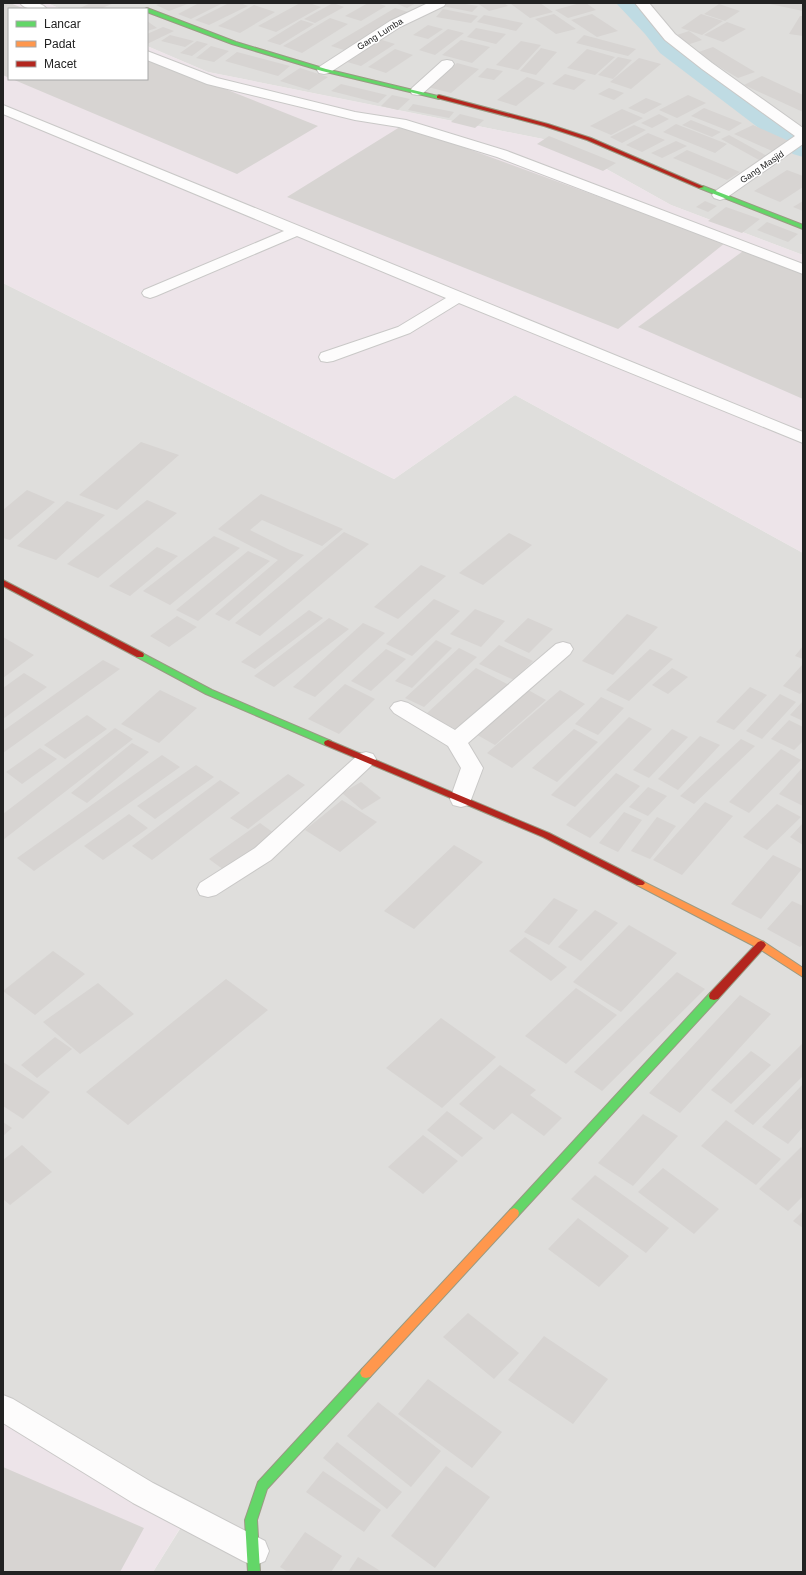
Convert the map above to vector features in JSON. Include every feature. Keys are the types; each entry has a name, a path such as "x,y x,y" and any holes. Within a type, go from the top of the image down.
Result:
{"street":[{"name":"Gang Lumba","path":"324,70 395,24 439,3"},
{"path":"642,3 670,37 802,137"},
{"path":"148,10 234,43 324,70 417,91 546,125 589,139 720,195 803,227"},
{"name":"Gang Masjid","path":"720,195 784,152 802,137"},
{"path":"3,583 209,692 546,835 761,945 803,973"},
{"path":"456,741 563,649"},
{"path":"400,708 456,741 472,768 461,799"},
{"path":"254,1562 251,1520 262,1486 761,945"},
{"path":"3,1408 254,1562"}],"lane":[{"path":"27,3 38,8"},
{"path":"148,55 212,81 355,116 401,123 502,154 803,269"},
{"path":"417,91 447,64"},
{"path":"3,109 458,298 803,438"},
{"path":"150,293 237,257 296,230"},
{"path":"327,357 404,330 458,298"},
{"path":"208,888 262,854 366,759"}],"shaded area":[{"path":"3,3 47,3 59,8 8,8 8,80 148,80 148,46 208,72 558,142 671,205 803,255 803,553 515,395 394,479 3,283"},
{"path":"47,3 803,3 803,255 671,205 558,142 208,72 148,46 148,8 59,8"},
{"path":"3,283 394,479 515,395 803,553 803,1572 153,1572 180,1529 3,1407"},
{"path":"3,1407 180,1528 153,1572 3,1572"}],"building":[{"path":"3,3 10,3 22,8 8,8 8,78 3,75"},
{"path":"91,3 114,3 102,8 80,8"},
{"path":"161,3 190,3 169,11 156,5"},
{"path":"199,3 223,3 191,19 178,14"},
{"path":"229,3 240,3 248,6 209,25 195,20"},
{"path":"300,3 309,3 321,7 276,32 258,26"},
{"path":"333,3 344,7 315,23 304,19"},
{"path":"368,3 376,3 386,6 361,21 345,16"},
{"path":"395,3 416,3 407,8"},
{"path":"445,3 459,3 478,6 472,12 442,6"},
{"path":"477,3 504,3 508,6 489,11"},
{"path":"540,3 553,12 530,18 511,4"},
{"path":"580,3 586,3 596,10 568,18 555,10"},
{"path":"803,3 803,11 770,4"},
{"path":"719,4 740,11 725,21 704,14"},
{"path":"254,5 275,12 240,33 218,26"},
{"path":"395,8 408,12 344,50 331,46"},
{"path":"443,9 478,16 471,23 436,17"},
{"path":"554,14 576,29 556,34 535,19"},
{"path":"592,14 618,31 597,37 571,20"},
{"path":"701,14 723,21 702,35 681,28"},
{"path":"484,15 523,23 516,31 477,22"},
{"path":"800,16 803,16 803,36 789,34"},
{"path":"330,18 348,24 302,53 283,46"},
{"path":"301,20 314,24 280,45 267,41"},
{"path":"148,22 157,28 148,31"},
{"path":"727,22 746,29 723,42 704,35"},
{"path":"428,25 443,29 428,39 413,35"},
{"path":"163,27 174,31 148,44 148,34"},
{"path":"476,28 506,34 496,44 467,37"},
{"path":"448,29 464,33 435,55 419,50"},
{"path":"689,31 702,40 687,45 674,36"},
{"path":"170,35 194,41 185,47 161,41"},
{"path":"584,35 636,49 628,56 576,43"},
{"path":"379,39 395,44 361,66 344,61"},
{"path":"461,40 490,47 472,63 442,55"},
{"path":"197,41 208,44 192,56 180,53"},
{"path":"521,41 541,45 518,70 496,65"},
{"path":"211,46 229,51 214,62 196,58"},
{"path":"713,47 755,72 738,78 696,53"},
{"path":"541,48 557,52 536,75 520,71"},
{"path":"395,49 413,55 386,73 368,67"},
{"path":"587,49 615,57 595,75 567,68"},
{"path":"237,52 290,66 278,76 225,61"},
{"path":"618,57 632,60 613,79 598,75"},
{"path":"148,58 318,126 237,174 14,80 148,80"},
{"path":"639,58 661,64 631,89 610,82"},
{"path":"457,63 479,69 451,93 428,87"},
{"path":"300,68 328,77 309,90 280,81"},
{"path":"487,68 503,71 494,80 478,77"},
{"path":"565,74 586,80 574,90 552,84"},
{"path":"762,76 803,95 803,112 744,85"},
{"path":"527,77 545,83 516,106 497,100"},
{"path":"341,84 387,95 378,103 331,91"},
{"path":"609,88 624,93 614,100 598,94"},
{"path":"392,95 410,99 398,110 381,106"},
{"path":"688,95 706,103 677,118 659,110"},
{"path":"646,98 662,104 644,114 628,108"},
{"path":"413,104 454,112 449,118 408,110"},
{"path":"704,108 742,123 729,131 691,116"},
{"path":"622,109 643,118 611,135 590,126"},
{"path":"460,114 484,120 475,128 451,122"},
{"path":"659,114 669,119 652,128 641,123"},
{"path":"691,120 721,132 712,137 682,125"},
{"path":"676,124 727,144 715,153 663,132"},
{"path":"403,125 725,243 618,329 287,197"},
{"path":"634,125 646,130 622,143 610,137"},
{"path":"753,125 791,142 772,151 734,134"},
{"path":"648,133 665,140 642,152 626,145"},
{"path":"729,135 767,156 759,160 721,139"},
{"path":"549,136 616,163 603,171 537,144"},
{"path":"676,141 687,146 662,158 651,153"},
{"path":"687,150 740,172 727,180 673,158"},
{"path":"787,170 803,176 803,187 780,202 754,191"},
{"path":"705,201 717,206 708,212 696,207"},
{"path":"803,201 803,211 793,207"},
{"path":"726,207 760,219 742,233 708,221"},
{"path":"767,222 798,234 788,242 757,230"},
{"path":"746,249 803,272 803,399 638,327"},
{"path":"141,442 179,455 117,510 79,495"},
{"path":"27,490 55,502 10,540 3,538 3,510"},
{"path":"261,494 343,529 322,546 262,520 250,530 290,550 304,555 229,621 215,614 278,560 218,529"},
{"path":"147,500 177,513 98,578 67,564"},
{"path":"67,501 105,515 56,560 17,546"},
{"path":"344,532 369,544 260,636 235,623"},
{"path":"509,533 532,545 483,585 459,573"},
{"path":"214,536 240,548 170,605 143,591"},
{"path":"157,547 178,556 130,596 109,586"},
{"path":"248,551 270,561 198,621 176,610"},
{"path":"421,565 446,576 398,619 374,607"},
{"path":"434,599 460,611 412,656 386,644"},
{"path":"475,609 505,621 481,647 450,634"},
{"path":"309,610 323,618 255,669 241,662"},
{"path":"627,614 658,627 613,675 582,661"},
{"path":"177,616 197,627 169,647 150,636"},
{"path":"329,618 349,629 274,687 254,676"},
{"path":"528,618 553,629 529,653 504,641"},
{"path":"363,623 385,633 315,697 293,687"},
{"path":"3,637 34,655 3,678"},
{"path":"436,640 452,648 412,688 395,681"},
{"path":"499,645 533,661 514,680 479,664"},
{"path":"803,646 803,659 795,656"},
{"path":"459,648 477,657 424,707 405,698"},
{"path":"386,649 406,659 371,691 351,681"},
{"path":"650,649 673,659 629,701 606,690"},
{"path":"103,660 120,669 3,753 3,731"},
{"path":"802,665 803,691 800,694 783,686"},
{"path":"476,668 511,686 461,732 426,714"},
{"path":"672,668 688,677 668,694 652,685"},
{"path":"24,673 47,687 3,719 3,688"},
{"path":"345,684 375,699 339,734 308,719"},
{"path":"523,687 546,700 495,745 472,732"},
{"path":"750,687 767,695 734,730 716,722"},
{"path":"160,690 197,708 159,743 121,724"},
{"path":"560,690 585,704 512,768 487,753"},
{"path":"780,694 796,702 762,739 746,731"},
{"path":"601,697 624,708 598,735 575,724"},
{"path":"803,701 803,721 790,715"},
{"path":"87,715 107,729 65,759 44,745"},
{"path":"629,717 652,729 575,807 551,795"},
{"path":"789,720 803,727 803,741 794,750 771,739"},
{"path":"115,728 133,739 3,840 3,814"},
{"path":"574,729 598,742 557,782 532,768"},
{"path":"672,729 688,737 649,778 633,770"},
{"path":"700,736 720,745 678,790 658,779"},
{"path":"741,739 755,746 694,804 680,796"},
{"path":"132,743 149,752 87,803 71,793"},
{"path":"40,748 57,759 22,784 6,772"},
{"path":"781,749 801,760 749,813 729,802"},
{"path":"162,755 180,767 34,871 17,858"},
{"path":"196,765 214,777 155,819 137,806"},
{"path":"803,767 803,806 779,794"},
{"path":"616,773 640,786 590,838 566,825"},
{"path":"288,774 305,785 248,829 230,818"},
{"path":"220,780 240,793 152,860 132,846"},
{"path":"361,782 381,798 362,810 342,793"},
{"path":"648,787 667,796 648,816 629,807"},
{"path":"342,800 377,822 340,852 305,830"},
{"path":"705,802 733,816 682,875 653,860"},
{"path":"777,804 801,817 767,850 743,837"},
{"path":"624,812 642,820 618,852 599,843"},
{"path":"129,814 148,828 103,860 84,846"},
{"path":"657,817 676,826 650,859 631,851"},
{"path":"260,823 278,836 228,873 209,859"},
{"path":"803,823 803,845 790,837"},
{"path":"454,845 483,862 414,929 384,911"},
{"path":"773,855 802,869 761,919 731,904"},
{"path":"554,898 578,910 549,945 524,932"},
{"path":"792,901 803,906 803,944 800,947 767,929"},
{"path":"595,910 618,923 581,961 558,947"},
{"path":"629,925 677,953 621,1012 573,982"},
{"path":"525,937 567,967 551,981 509,951"},
{"path":"53,951 85,974 35,1015 3,991"},
{"path":"677,972 705,989 602,1091 574,1072"},
{"path":"226,979 268,1010 128,1125 86,1092"},
{"path":"98,983 134,1014 80,1054 43,1022"},
{"path":"576,988 617,1015 566,1064 525,1036"},
{"path":"740,995 771,1014 680,1113 649,1093"},
{"path":"441,1018 496,1057 442,1108 386,1068"},
{"path":"55,1037 72,1049 37,1078 21,1065"},
{"path":"803,1043 803,1076 753,1125 734,1111"},
{"path":"751,1051 771,1065 731,1104 711,1090"},
{"path":"3,1062 50,1092 23,1119 3,1106"},
{"path":"500,1065 536,1090 530,1095 562,1118 544,1136 512,1113 494,1130 459,1104"},
{"path":"803,1084 803,1127 788,1144 762,1127"},
{"path":"447,1111 483,1138 462,1157 427,1130"},
{"path":"643,1114 678,1136 633,1186 598,1163"},
{"path":"726,1120 781,1159 756,1185 701,1146"},
{"path":"3,1122 12,1128 3,1136"},
{"path":"423,1135 458,1161 423,1194 388,1167"},
{"path":"22,1145 52,1172 10,1205 3,1199 3,1160"},
{"path":"801,1147 803,1149 803,1196 788,1211 759,1189"},
{"path":"663,1168 719,1209 694,1234 638,1192"},
{"path":"595,1175 669,1228 646,1253 571,1199"},
{"path":"803,1211 803,1228 793,1221"},
{"path":"578,1218 629,1256 599,1287 548,1249"},
{"path":"468,1313 519,1353 494,1379 443,1337"},
{"path":"544,1336 608,1379 573,1424 508,1380"},
{"path":"428,1379 502,1432 472,1468 398,1414"},
{"path":"378,1402 441,1451 411,1487 347,1436"},
{"path":"337,1442 402,1492 387,1509 323,1458"},
{"path":"446,1466 490,1497 435,1568 391,1536"},
{"path":"3,1467 144,1528 120,1572 3,1572"},
{"path":"323,1471 381,1510 364,1532 306,1492"},
{"path":"305,1532 342,1556 331,1572 288,1572 280,1567"},
{"path":"358,1557 382,1572 348,1572"}],"waterway":[{"path":"629,3 654,28 669,47 803,148"}],"traffic: fast":[{"path":"148,10 234,43 324,70 439,97"},
{"path":"701,187 803,227"},
{"path":"140,655 209,692 328,743"},
{"path":"514,1213 714,996"},
{"path":"254,1572 251,1520 262,1486 366,1373"}],"traffic: slow":[{"path":"640,883 761,945 803,973"},
{"path":"366,1373 514,1213"}],"traffic: jam":[{"path":"439,97 546,125 589,139 701,187"},
{"path":"3,583 140,655"},
{"path":"328,743 546,835 640,883"},
{"path":"714,996 761,945"}]}
